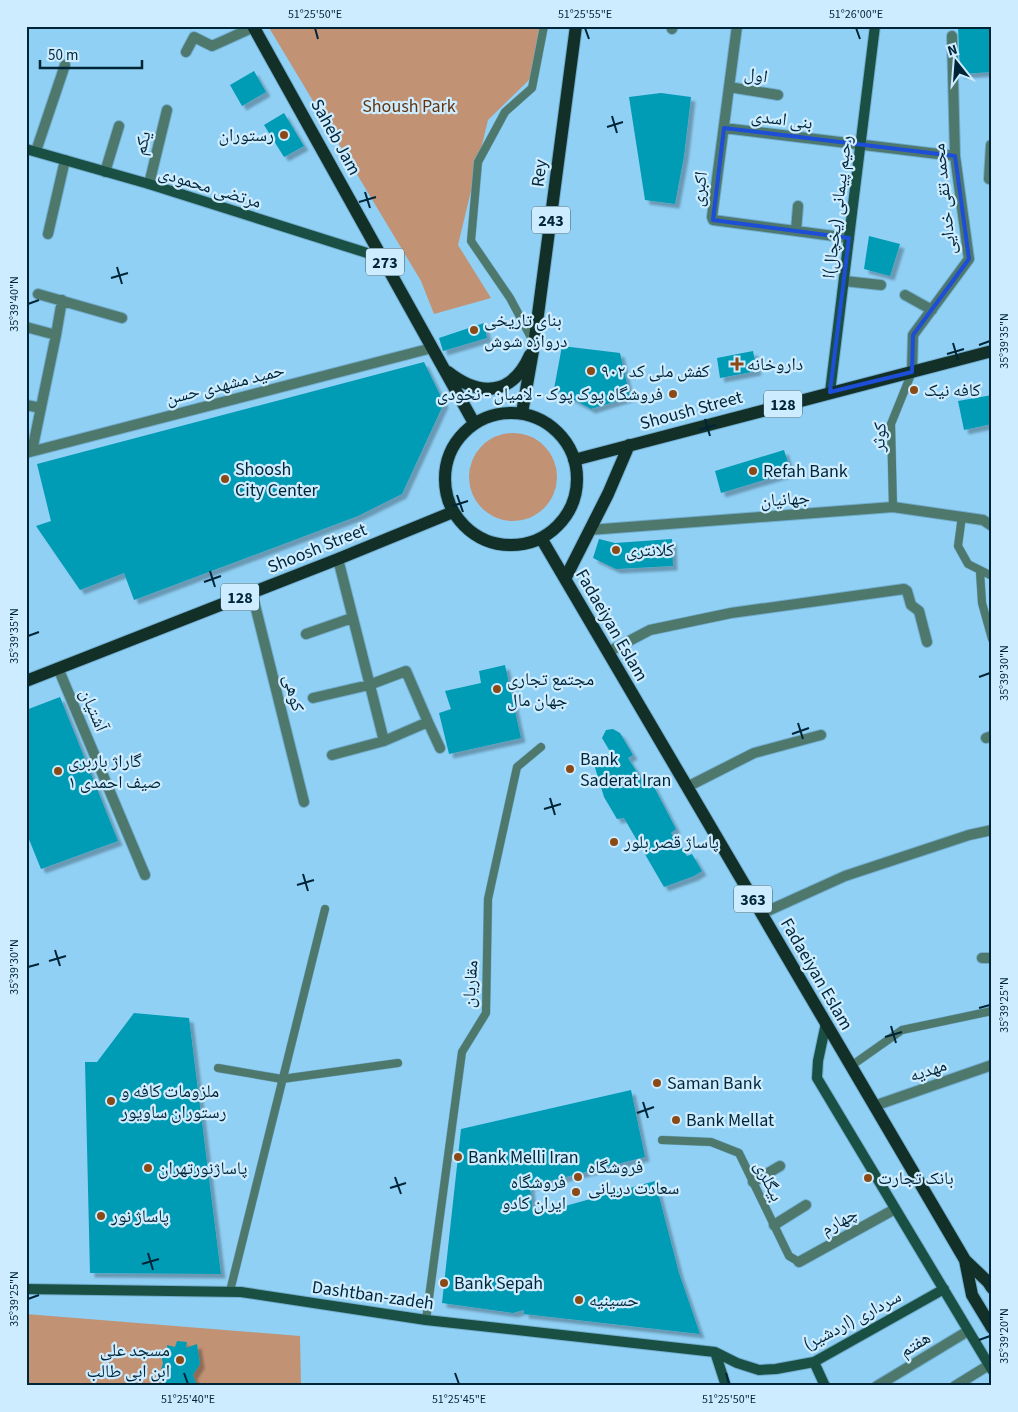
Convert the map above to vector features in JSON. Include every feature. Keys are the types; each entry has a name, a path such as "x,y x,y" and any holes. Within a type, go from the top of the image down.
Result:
{"main road":[{"name":"Rey","path":"522,413 534,345 576,26"},
{"name":"Saheb Jam","path":"254,27 474,423"},
{"path":"444,369 465,384 476,388 489,390 501,387 512,381 520,372 527,362 534,345"},
{"name":"Shoush Street","path":"574,460 992,351"},
{"path":"506,412 522,413 538,418 553,427 564,439 577,470 577,486 573,503 565,518 554,530 541,538 524,544 507,545 491,542 475,535 462,525 452,512 446,496 444,480 446,463 461,434 474,423 489,416 506,412"},
{"path":"565,579 588,530 608,494 629,445"},
{"name":"Shoosh Street","path":"26,681 338,559 452,512"},
{"name":"Fadaeiyan Eslam","path":"541,538 965,1260 972,1295 992,1328"},
{"path":"965,1260 992,1288"}],"street":[{"name":"اکبری","path":"737,26 713,220 849,238"},
{"name":"رحیم پیمانی (یخچال)ا","path":"830,392 875,26"},
{"path":"186,52 194,37 212,46 254,27"},
{"name":"محمد تقی خدایی","path":"912,372 913,335 969,258 955,156 952,36"},
{"path":"31,150 65,65"},
{"name":"اول","path":"729,87 778,95"},
{"name":"یکم","path":"149,184 167,110"},
{"path":"104,172 119,126"},
{"name":"بنی اسدی","path":"724,128 955,156"},
{"path":"991,145 989,179 992,180"},
{"name":"مرتضی محمودی","path":"31,150 149,184 383,258"},
{"path":"48,234 65,160"},
{"path":"796,231 798,206"},
{"path":"844,281 882,285"},
{"path":"38,294 122,318"},
{"path":"905,295 932,310"},
{"path":"29,452 41,408 62,300"},
{"path":"26,327 56,335"},
{"name":"حمید مشهدی حسن","path":"29,452 432,348"},
{"path":"26,405 41,408"},
{"name":"جهانیان","path":"588,530 893,507 989,520"},
{"path":"338,559 384,741"},
{"path":"608,652 650,630 732,613 904,589 907,591 911,605 919,611 927,642"},
{"name":"کوهی","path":"252,592 304,802"},
{"path":"306,634 352,618"},
{"name":"آشتیان","path":"58,668 145,875"},
{"path":"314,698 369,685 406,671 440,748"},
{"path":"332,755 384,741 428,722"},
{"path":"687,787 754,753 821,735"},
{"path":"762,914 845,876 969,835 992,830"},
{"path":"826,1023 818,1061 817,1078 990,1367 955,1386"},
{"name":"مهدیه","path":"874,1106 992,1065"},
{"path":"753,1182 780,1166"},
{"path":"774,1224 806,1206"},
{"name":"چهارم","path":"799,1262 895,1209"},
{"name":"Dashtban-zadeh","path":"26,1289 241,1292 426,1320 715,1352"},
{"name":"سرداری (اردشیر)","path":"715,1352 759,1370 814,1362 944,1289"},
{"name":"هفتم","path":"878,1386 968,1331"},
{"path":"715,1352 725,1384"},
{"path":"814,1362 825,1386"}],"lane":[{"path":"534,345 510,298 470,241 478,162 505,112 532,88 544,26"},
{"name":"کوثر","path":"893,507 892,424 912,372"},
{"path":"962,516 958,546 968,564 980,572 992,576"},
{"path":"980,572 982,603 992,639"},
{"name":"مقاریان","path":"426,1320 462,1052 486,1013 488,899 517,767 541,747"},
{"path":"230,1291 325,909"},
{"path":"851,1066 902,1030 992,1011"},
{"path":"218,1068 282,1079 398,1063"},
{"name":"بیگلری","path":"662,1140 711,1142 739,1153 789,1256 799,1262"}],"highlighted area":[{"path":"724,128 955,156 969,259 913,335 912,372 830,392 849,238 713,220"}],"green space":[{"name":"Shoush Park","path":"268,26 540,26 531,78 488,120 458,245 491,298 434,314 421,281"},
{"path":"513,433 530,437 544,446 553,460 557,477 553,494 544,508 530,517 513,521 496,517 482,508 473,494 469,477 473,460 482,446 496,437"},
{"path":"26,1314 300,1336 301,1386 26,1386"}],"building":[{"path":"958,26 992,26 992,72 960,74"},
{"path":"254,71 266,92 242,106 230,85"},
{"path":"661,93 691,97 684,156 675,204 645,200 629,97"},
{"name":"رستوران","path":"284,113 304,146 284,157 264,125"},
{"path":"869,236 900,244 890,276 864,269"},
{"name":"بنای تاریخی دروازه شوش","path":"484,323 487,338 443,351 439,338"},
{"name":"کفش ملی کد ۹۰۲","path":"562,346 620,353 630,397 591,409 554,389"},
{"name":"داروخانه","path":"753,351 757,371 720,378 717,358"},
{"name":"Shoosh City Center","path":"424,362 444,403 402,494 358,516 134,600 124,573 80,590 36,526 51,521 37,464"},
{"path":"992,395 992,424 964,430 958,401"},
{"name":"Refah Bank","path":"784,450 791,472 721,493 715,471"},
{"path":"599,539 615,543 672,539 673,566 616,569 593,558"},
{"path":"505,665 521,738 449,754 439,713 451,709 445,691 481,683 479,671"},
{"name":"گاراژ باربری صیف احمدی ۱","path":"60,697 118,841 41,869 26,832 26,710"},
{"path":"613,729 620,733 633,755 628,758 647,788 652,783 676,829 671,833 687,856 692,854 702,871 694,876 664,887 624,818 617,819 604,797 593,761 611,753 602,738 606,730"},
{"name":"پاساژنورتهران","path":"134,1013 189,1018 221,1274 90,1273 85,1062 97,1062"},
{"path":"631,1090 645,1157 530,1186 533,1215 655,1181 679,1273 700,1334 524,1314 524,1310 513,1313 442,1303 461,1129"},
{"name":"مسجد علی ابن ابی طالب","path":"177,1341 187,1342 186,1348 197,1344 200,1364 193,1375 197,1386 162,1386 167,1378 160,1374 163,1363 161,1356 168,1354 167,1345 175,1347"}],"place":[{"name":"رستوران","path":"284,135"},
{"name":"بنای تاریخی دروازه شوش","path":"474,330"},
{"name":"داروخانه","path":"737,364"},
{"name":"کفش ملی کد ۹۰۲","path":"591,371"},
{"name":"کافه نیک","path":"914,390"},
{"name":"فروشگاه پوک پوک - لاميان - نخودی","path":"673,394"},
{"name":"Refah Bank","path":"753,471"},
{"name":"Shoosh City Center","path":"225,479"},
{"name":"کلانتری","path":"616,550"},
{"name":"مجتمع تجاری جهان مال","path":"497,689"},
{"name":"Bank Saderat Iran","path":"570,769"},
{"name":"گاراژ باربری صیف احمدی ۱","path":"58,771"},
{"name":"پاساژ قصر بلور","path":"614,842"},
{"name":"Saman Bank","path":"657,1083"},
{"name":"ملزومات کافه و رستوران ساویور","path":"111,1101"},
{"name":"Bank Mellat","path":"676,1120"},
{"name":"Bank Melli Iran","path":"458,1157"},
{"name":"پاساژنورتهران","path":"148,1168"},
{"name":"فروشگاه سعادت دریانی","path":"578,1177"},
{"name":"بانک تجارت","path":"868,1178"},
{"name":"فروشگاه ایران کادو","path":"576,1192"},
{"name":"پاساژ نور","path":"101,1216"},
{"name":"Bank Sepah","path":"444,1283"},
{"name":"حسینیه","path":"579,1300"},
{"name":"مسجد علی ابن ابی طالب","path":"180,1360"}]}
